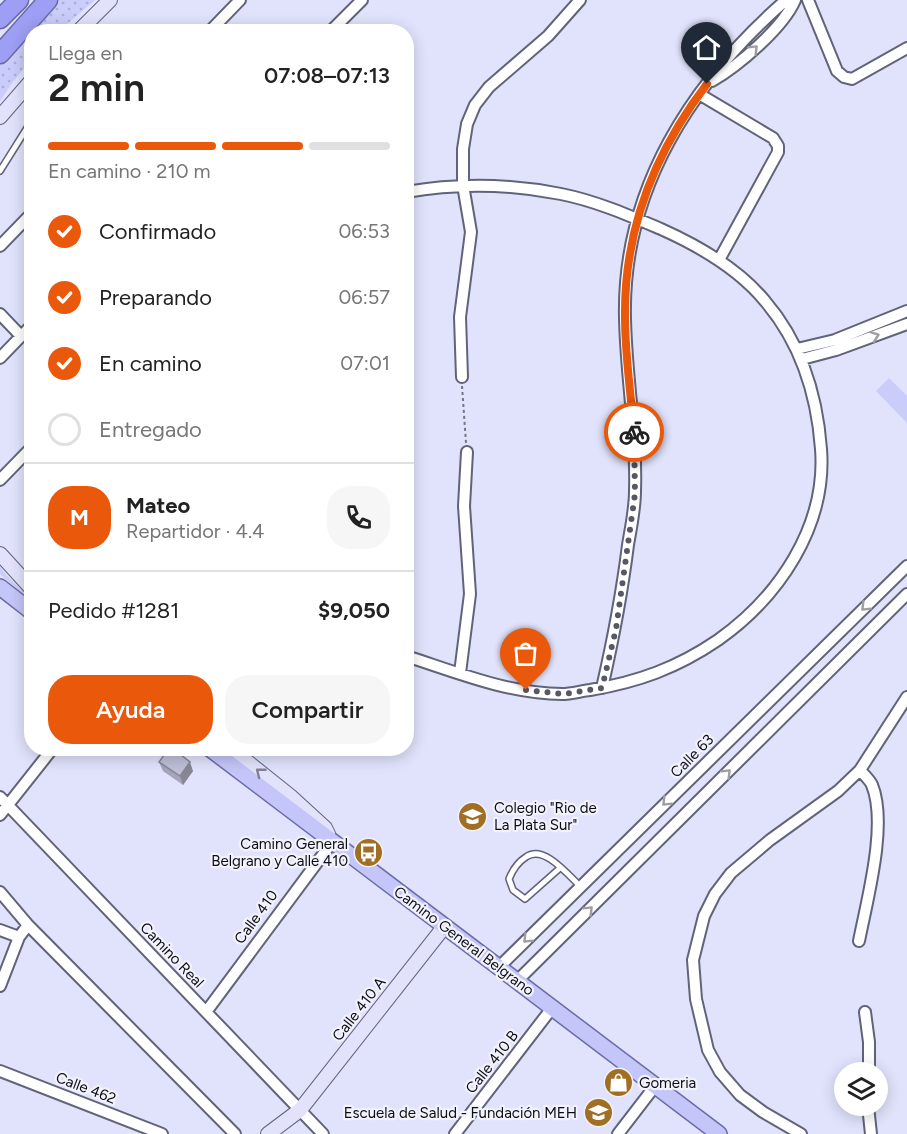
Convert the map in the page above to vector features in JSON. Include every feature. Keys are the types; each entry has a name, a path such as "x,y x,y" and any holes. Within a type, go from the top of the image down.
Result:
{"highway":[{"path":"0,19 19,0"},
{"path":"27,24 48,0"},
{"path":"0,54 24,27"}],"main road":[{"path":"0,587 24,606"},
{"name":"Camino General Belgrano","path":"220,756 719,1134"}],"street":[{"path":"86,24 110,0"},
{"path":"217,24 240,0"},
{"path":"338,24 362,0"},
{"path":"462,377 460,317 471,232 463,185 463,149 467,124 475,105 489,87 548,36 580,0"},
{"path":"602,688 616,629 635,494 636,449 626,350 625,315 633,236 637,219 657,163 682,117 743,40 786,0"},
{"path":"707,84 726,73 750,54 786,16 795,0"},
{"path":"808,0 837,71 844,77 852,79 907,48"},
{"path":"0,117 24,89"},
{"path":"699,94 773,138 778,146 777,152 720,260"},
{"path":"414,191 463,185 560,194 603,206 637,219 681,238 720,260 747,282 765,301 786,329 799,354 815,405 822,463 819,494 804,541 774,587 738,626 700,652 672,666 641,680 564,694 512,688 414,659"},
{"path":"0,246 24,221"},
{"path":"799,354 907,311"},
{"path":"3,322 21,336"},
{"path":"799,354 836,350 907,324"},
{"path":"0,358 24,333"},
{"path":"460,673 470,594 464,506 467,452"},
{"path":"0,480 24,455"},
{"path":"0,554 24,581"},
{"name":"Calle 63","path":"499,967 907,566"},
{"path":"518,981 907,594"},
{"path":"801,1134 763,1112 740,1095 720,1072 708,1050 696,999 693,960 704,915 715,894 731,873 770,840 838,791 861,770 907,697"},
{"path":"0,815 47,756"},
{"path":"240,756 298,802 325,828 333,840"},
{"path":"859,941 878,830 878,811 872,784 861,770"},
{"name":"Camino Real","path":"0,797 323,1134"},
{"name":"Calle 410","path":"206,1012 333,840"},
{"path":"0,892 28,925 235,1134"},
{"path":"0,986 19,938 28,925"},
{"name":"Calle 410 A","path":"300,1110 444,927"},
{"path":"0,930 19,938"},
{"name":"Calle 410 B","path":"455,1134 552,1008"},
{"path":"865,1012 869,1062"},
{"name":"Calle 462","path":"0,1071 162,1134"},
{"path":"618,1134 655,1086"},
{"path":"268,1134 300,1110"},
{"path":"869,1116 871,1134"}],"lane":[{"path":"0,171 24,133"},
{"path":"560,868 525,899 513,890 509,879 519,862 532,853 542,854 560,868 581,887"}],"path":[{"path":"462,377 467,452"}],"shaded area":[{"path":"56,0 95,0 67,24 34,24"},
{"path":"24,35 24,69 0,101 0,62"},
{"path":"889,378 907,396 907,423 876,391"},
{"path":"0,566 24,595 0,574"}],"building":[{"path":"163,756 182,756 190,762 180,776 159,762"}],"way so far":[{"path":"526,690 564,694 602,688 616,629 635,494 634,432"}],"place":[{"name":"Colegio \"Rio de La Plata Sur\"","path":"473,817"},
{"name":"Camino General Belgrano y Calle 410","path":"369,853"},
{"name":"Gomeria","path":"618,1083"},
{"name":"Escuela de Salud - Fundación MEH","path":"598,1113"}],"route":[{"path":"634,432 625,315 633,236 657,163 682,117 707,84"}]}
